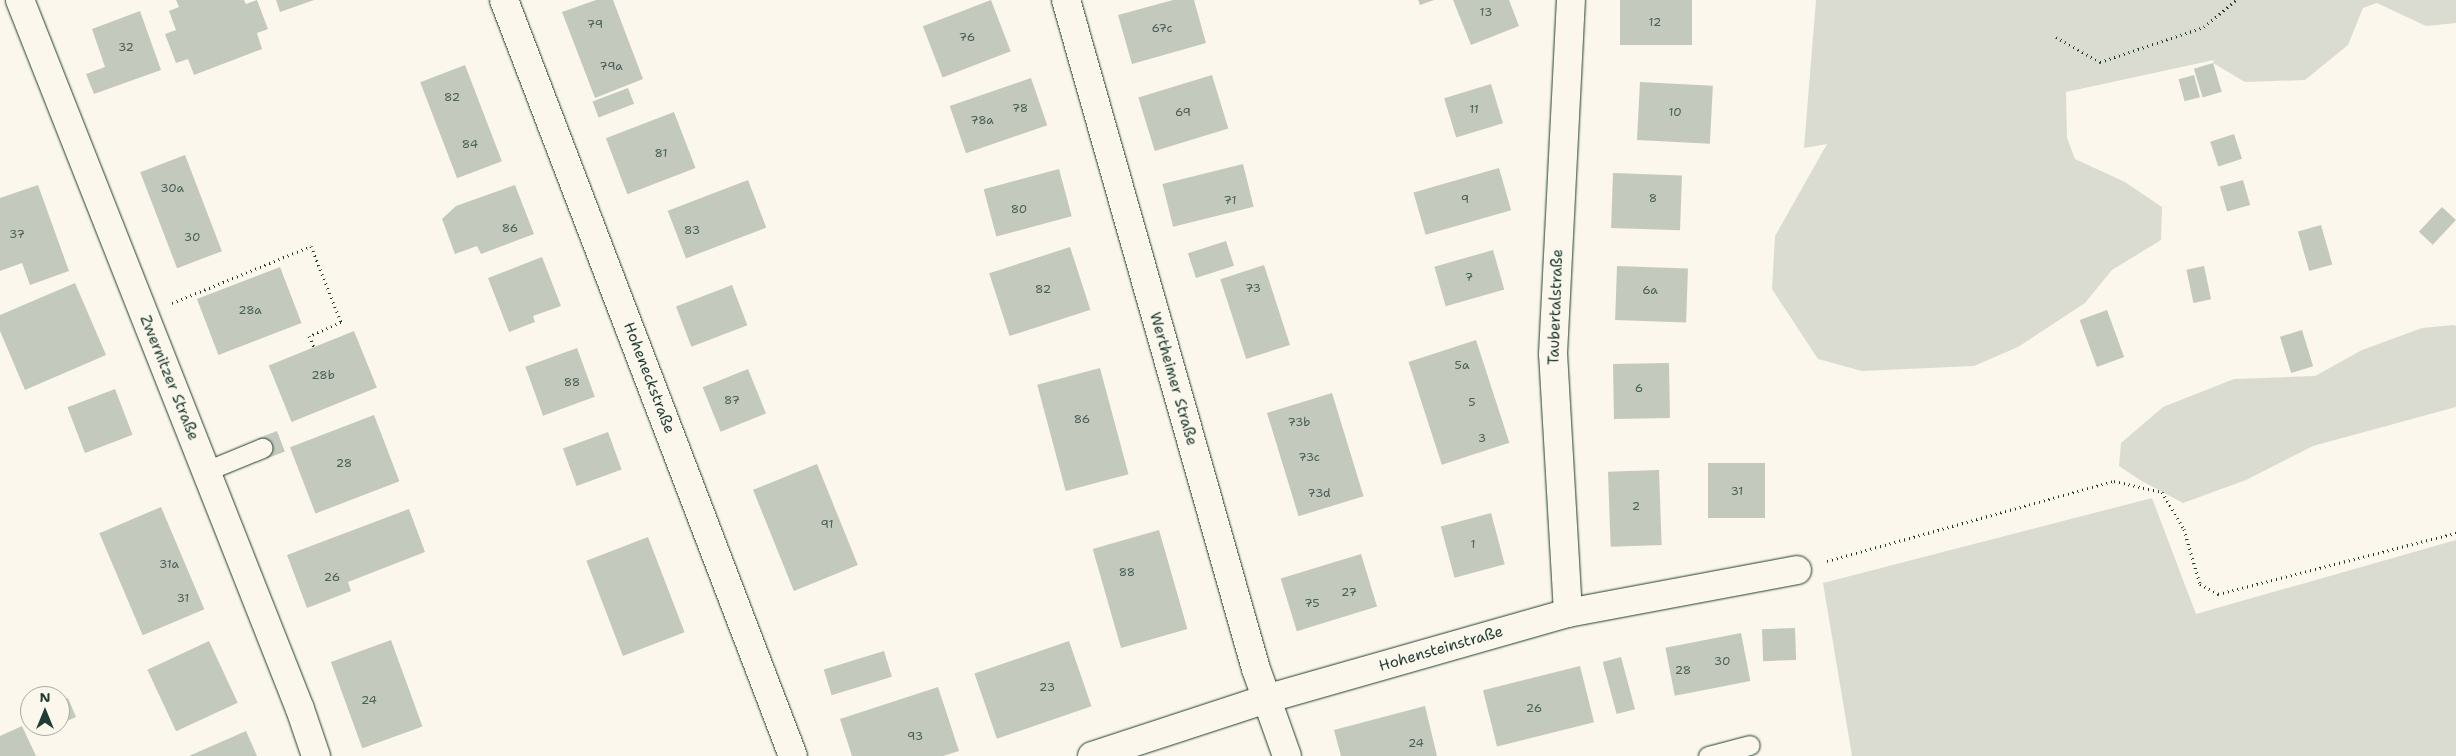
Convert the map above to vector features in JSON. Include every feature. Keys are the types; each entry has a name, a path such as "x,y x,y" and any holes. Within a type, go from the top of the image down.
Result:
{"street":[{"name":"Zwernitzer Straße","path":"20,0 300,709 316,756"},
{"name":"Hoheneckstraße","path":"504,0 793,756"},
{"name":"Wertheimer Straße","path":"1066,0 1266,699 1287,756"},
{"name":"Taubertalstraße","path":"1568,613 1553,354 1571,0"},
{"name":"Hohensteinstraße","path":"1092,756 1266,699 1568,613 1796,570"}],"lane":[{"path":"206,471 262,448"},
{"path":"1708,756 1750,746"}],"path":[{"path":"2056,37 2100,62 2204,27 2236,0"},
{"path":"144,313 311,246 341,322 308,336 314,347"},
{"path":"1796,570 2114,481 2162,492 2184,529 2200,584 2218,594 2456,533"}],"shaded area":[{"path":"1816,0 2456,0 2456,23 2426,26 2377,3 2363,8 2348,45 2305,80 2245,82 2213,63 2214,60 2066,92 2067,138 2075,159 2125,182 2162,207 2161,240 2112,270 2085,303 2018,347 1974,366 1862,371 1818,359 1772,289 1775,236 1827,144 1804,148"},
{"path":"2456,326 2456,407 2313,446 2246,480 2183,503 2140,480 2119,466 2121,443 2163,407 2234,379 2315,376 2362,350 2422,328"},
{"path":"2152,498 2196,614 2456,540 2456,756 1852,756 1823,583"}],"building":[{"path":"176,0 244,0 246,4 257,0 268,29 257,33 262,49 194,75 188,59 176,63 165,34 176,30 169,11 179,7"},
{"path":"276,0 314,0 280,12"},
{"path":"596,0 613,0 643,79 595,98 562,12"},
{"path":"991,0 1011,51 943,78 923,26"},
{"path":"1173,0 1194,0 1206,43 1132,64 1118,15"},
{"path":"1418,0 1434,0 1420,5"},
{"path":"1453,0 1509,0 1519,26 1471,45"},
{"path":"1620,0 1692,0 1692,45 1620,45"},
{"path":"140,11 161,70 94,94 86,74 105,67 92,29"},
{"path":"2213,63 2222,92 2203,98 2194,69"},
{"path":"465,65 502,161 457,178 420,82"},
{"path":"1212,75 1228,129 1155,151 1138,98"},
{"path":"2194,75 2200,97 2184,101 2179,79"},
{"path":"1031,78 1047,125 966,153 950,106"},
{"path":"1640,82 1713,86 1710,144 1637,140"},
{"path":"1491,84 1503,123 1456,138 1444,98"},
{"path":"628,88 634,104 599,117 593,102"},
{"path":"674,112 696,168 627,194 606,138"},
{"path":"2234,134 2242,159 2218,166 2210,142"},
{"path":"185,155 222,251 177,268 140,172"},
{"path":"1243,164 1254,207 1173,227 1162,184"},
{"path":"1499,168 1511,210 1426,235 1413,193"},
{"path":"1059,169 1072,216 996,237 984,189"},
{"path":"1613,173 1682,175 1680,230 1611,228"},
{"path":"748,180 766,228 686,258 668,211"},
{"path":"2243,180 2250,205 2227,212 2220,187"},
{"path":"38,185 69,271 30,285 22,263 0,271 0,198"},
{"path":"515,185 534,234 481,254 477,246 455,254 442,219 456,206"},
{"path":"2442,207 2456,220 2433,245 2419,232"},
{"path":"2321,225 2332,264 2309,271 2298,232"},
{"path":"1226,241 1234,266 1196,278 1188,253"},
{"path":"1070,247 1090,310 1010,336 989,273"},
{"path":"1493,250 1504,289 1446,306 1434,267"},
{"path":"542,257 561,306 533,316 535,322 509,332 488,278"},
{"path":"1264,265 1290,345 1246,359 1220,279"},
{"path":"1617,266 1688,268 1686,322 1615,320"},
{"path":"2204,266 2211,299 2193,303 2186,270"},
{"path":"280,267 302,323 218,355 197,299"},
{"path":"75,283 106,355 25,390 0,331 0,315"},
{"path":"732,285 747,325 691,347 676,307"},
{"path":"2107,310 2124,357 2097,367 2080,320"},
{"path":"2302,330 2313,366 2291,373 2280,337"},
{"path":"354,331 377,388 292,422 269,365"},
{"path":"1476,340 1509,443 1442,465 1408,362"},
{"path":"577,348 595,397 543,416 525,367"},
{"path":"1669,363 1670,418 1614,419 1613,364"},
{"path":"1100,368 1128,474 1066,491 1037,385"},
{"path":"748,369 766,414 721,432 703,387"},
{"path":"115,389 133,435 85,453 67,407"},
{"path":"1332,393 1364,496 1299,516 1267,413"},
{"path":"374,415 399,481 315,514 290,447"},
{"path":"277,431 285,452 266,459 258,438"},
{"path":"608,432 622,470 577,486 563,448"},
{"path":"1708,463 1765,463 1765,518 1708,518"},
{"path":"817,464 858,565 794,591 753,490"},
{"path":"1659,470 1662,545 1611,547 1608,472"},
{"path":"161,507 204,609 143,635 99,533"},
{"path":"409,509 425,552 348,582 351,591 307,608 287,555"},
{"path":"1491,513 1505,564 1454,578 1441,526"},
{"path":"1159,530 1187,629 1121,648 1093,549"},
{"path":"648,537 685,632 623,656 586,561"},
{"path":"1361,554 1377,607 1297,631 1281,579"},
{"path":"1795,628 1796,660 1763,661 1762,629"},
{"path":"1741,633 1750,681 1675,696 1665,648"},
{"path":"391,640 422,726 362,748 331,662"},
{"path":"209,641 238,703 176,731 147,670"},
{"path":"1069,641 1091,706 997,739 974,674"},
{"path":"884,651 892,677 832,695 824,669"},
{"path":"1621,657 1635,709 1617,714 1603,662"},
{"path":"1580,666 1594,722 1497,746 1483,690"},
{"path":"938,687 959,751 943,756 852,756 840,719"},
{"path":"70,703 76,717 70,720"},
{"path":"1425,706 1437,756 1341,756 1334,730"},
{"path":"20,727 20,736 27,736 36,756 0,756 0,736"},
{"path":"246,731 257,756 189,756"}]}
